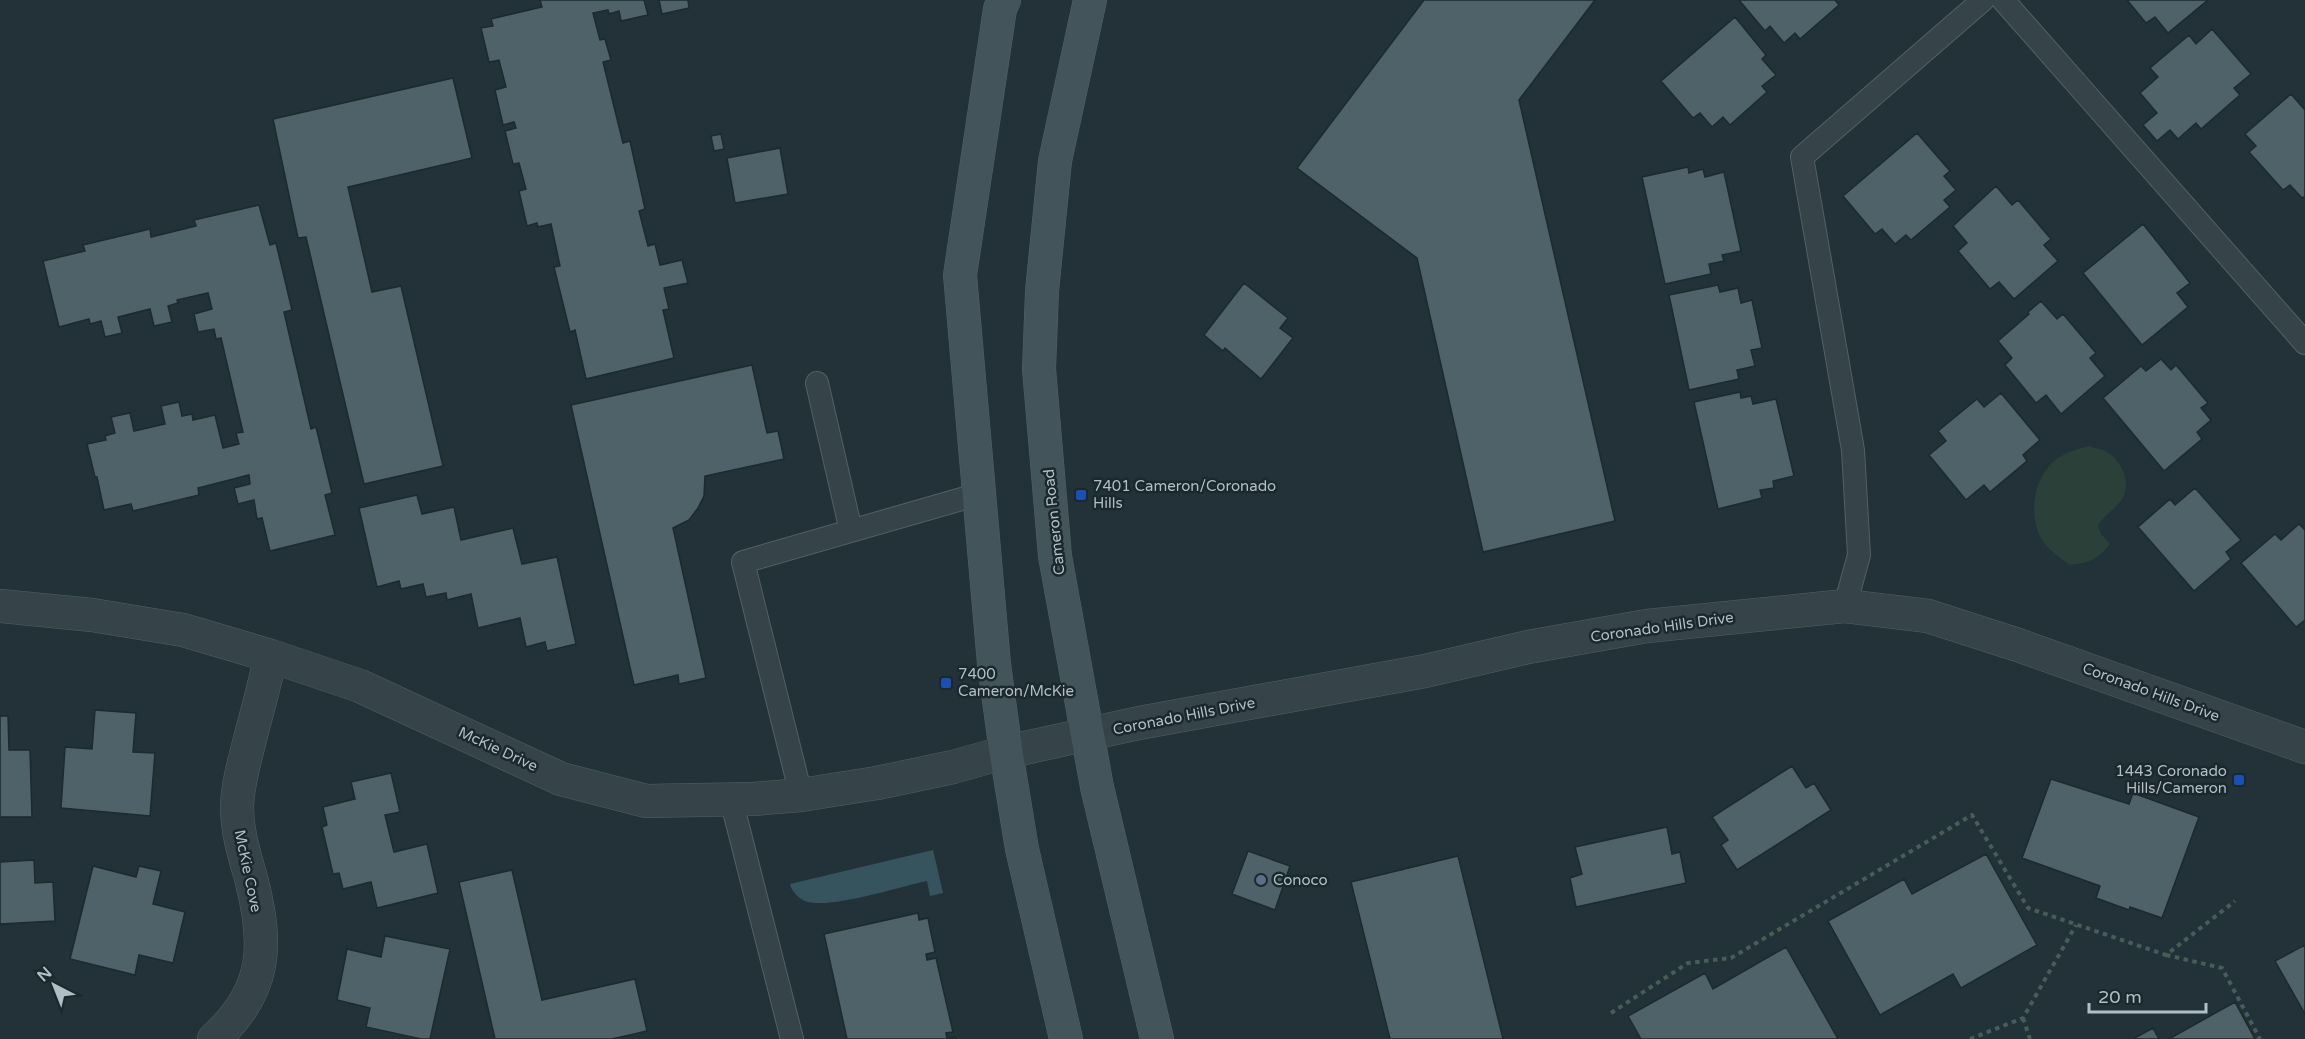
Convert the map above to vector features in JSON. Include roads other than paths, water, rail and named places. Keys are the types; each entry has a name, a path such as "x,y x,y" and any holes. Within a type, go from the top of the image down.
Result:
{"main road":[{"path":"1004,0 1000,9 960,275 994,664 1006,752 1022,849 1066,1039"},
{"name":"Cameron Road","path":"1090,0 1055,161 1042,291 1039,369 1055,556 1097,787 1157,1039"}],"street":[{"name":"McKie Drive","path":"0,606 92,615 183,630 271,656 360,686 561,779 646,801 801,795 877,783 953,767 1006,752"},
{"name":"Coronado Hills Drive","path":"1006,752 1139,723 1425,671 1528,647 1647,626 1845,606 1928,616 2018,645 2305,747"},
{"name":"McKie Cove","path":"214,1039 247,1003 258,975 263,943 253,887 239,833 237,808 239,781 271,656"}],"lane":[{"path":"1845,606 1859,555 1853,450 1802,157 1983,0"},
{"path":"2003,0 2305,343"},
{"path":"817,383 851,531"},
{"path":"801,795 743,562 980,494"},
{"path":"731,799 792,1039"}],"water":[{"path":"933,850 943,893 930,896 927,881 850,900 820,903 802,900 794,893 790,884"}],"place":[{"name":"7401 Cameron/Coronado Hills","path":"1081,495"},
{"name":"7400 Cameron/McKie","path":"946,683"},
{"name":"1443 Coronado Hills/Cameron","path":"2239,780"},
{"name":"Conoco","path":"1261,880"}]}
